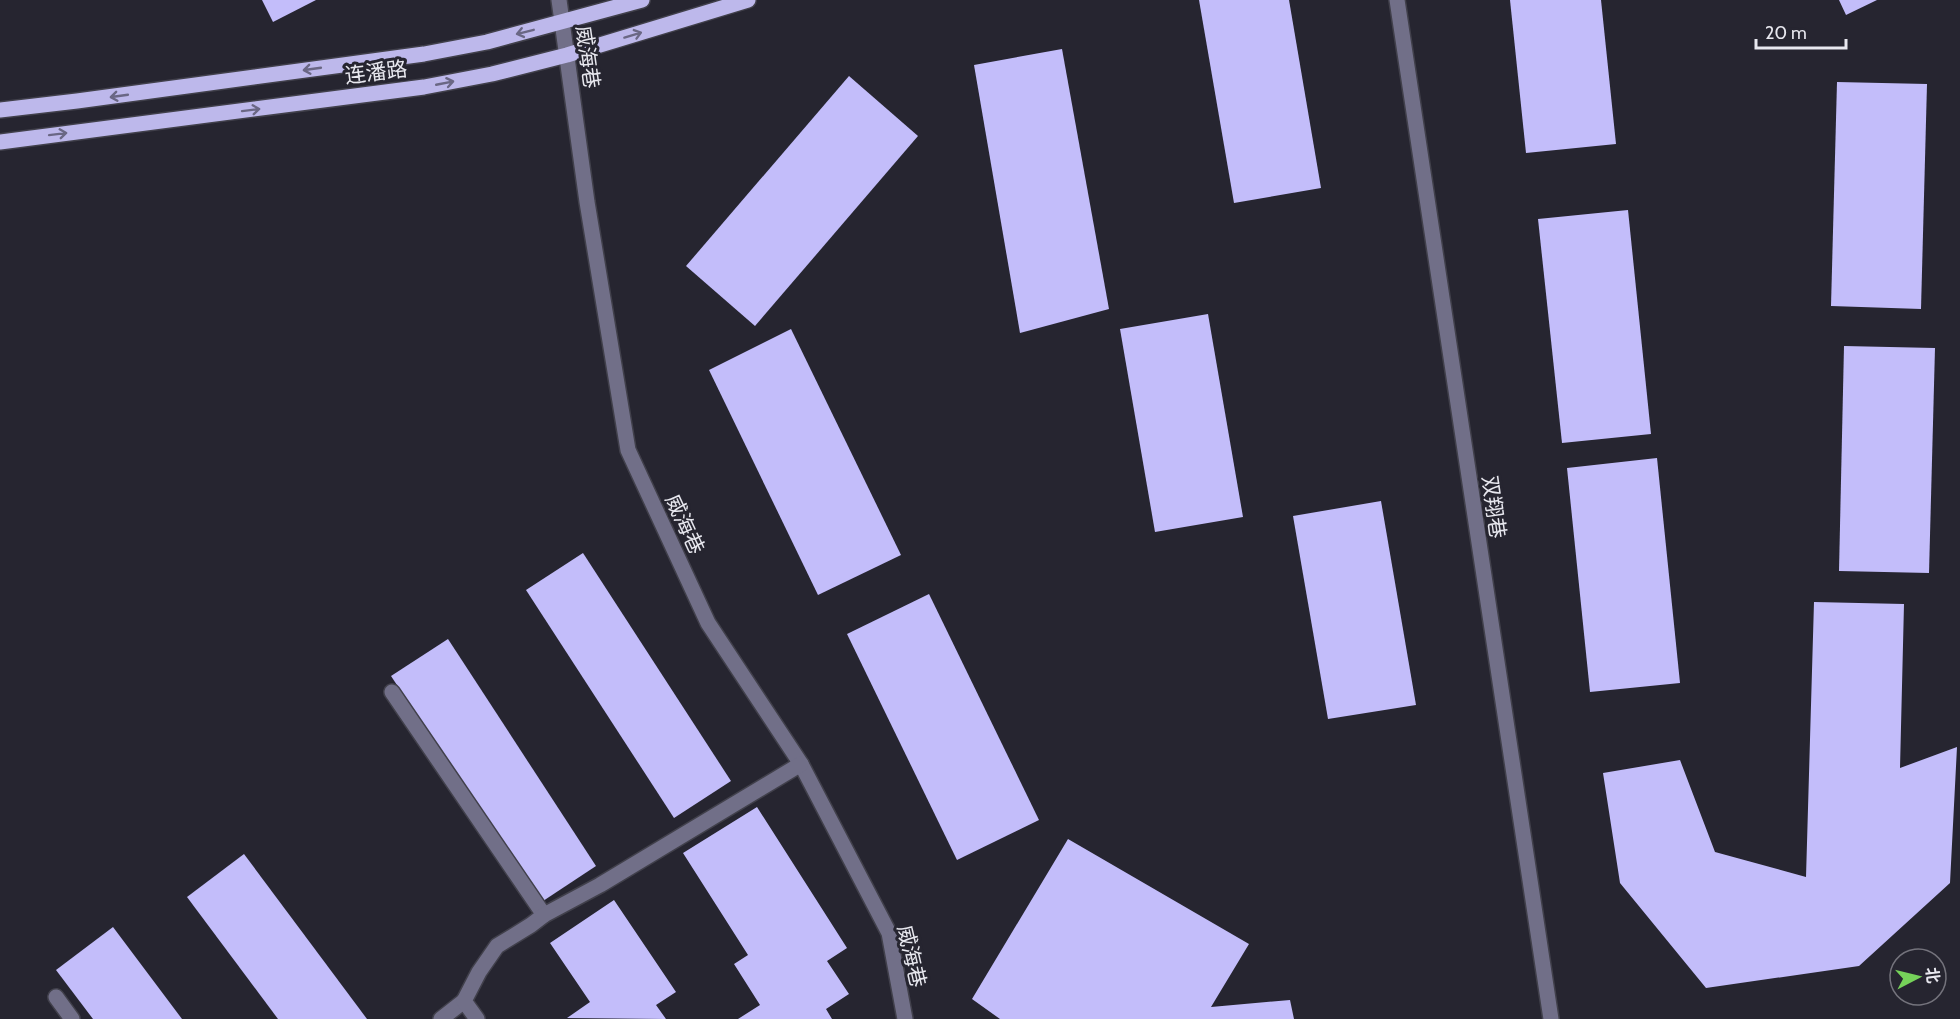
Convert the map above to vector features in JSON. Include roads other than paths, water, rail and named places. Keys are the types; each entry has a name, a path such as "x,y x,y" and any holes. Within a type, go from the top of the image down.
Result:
{"main road":[{"name":"连潘路","path":"0,110 424,54 487,42 642,0"},
{"name":"连潘路","path":"0,142 423,87 492,74 567,55 748,0"}],"street":[{"name":"威海巷","path":"559,0 587,202 628,450 708,623 801,764 889,933 905,1019"},
{"name":"双翔巷","path":"1397,0 1551,1019"},
{"path":"392,692 544,915"},
{"path":"441,1019 464,1001 479,972 497,946 544,915 600,885 801,764"},
{"path":"56,997 72,1019"},
{"path":"464,1001 477,1019"}]}
